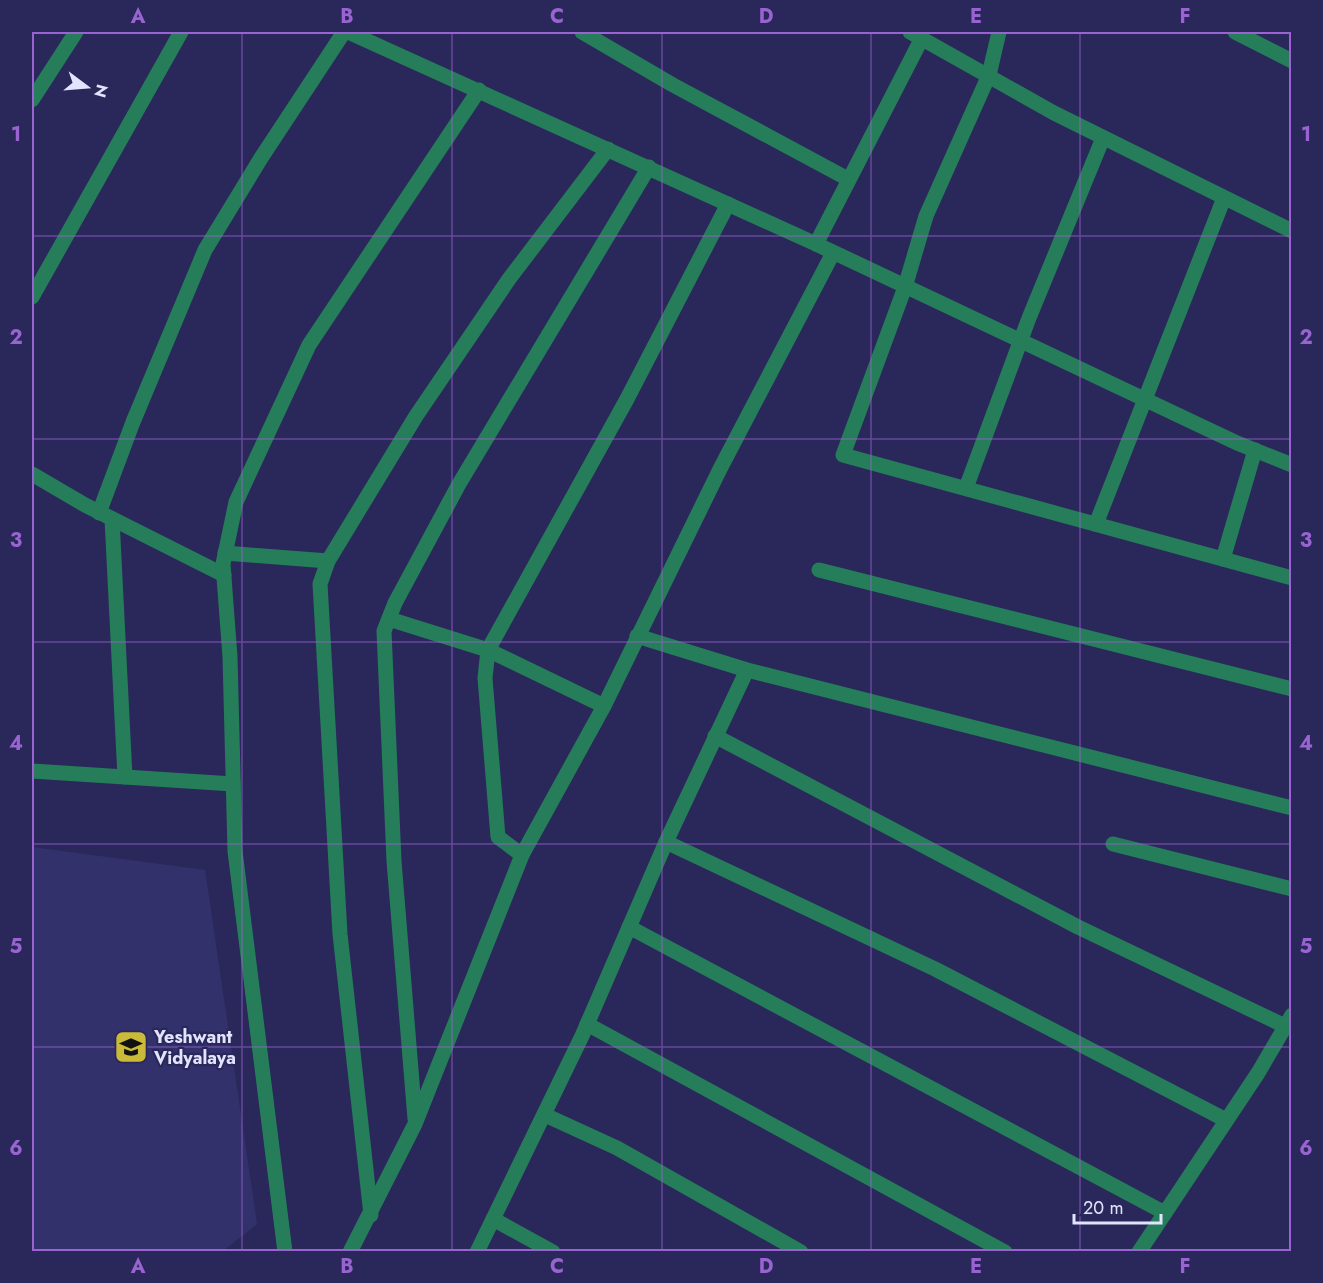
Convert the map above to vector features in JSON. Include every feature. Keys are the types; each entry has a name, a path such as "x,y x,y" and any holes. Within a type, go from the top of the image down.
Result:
{"street":[{"path":"32,100 76,32"},
{"path":"32,297 181,32"},
{"path":"124,777 105,516 133,422 205,250 261,158 346,32 649,167 1020,342 1292,465"},
{"path":"582,32 673,85 848,179"},
{"path":"999,32 989,75 926,216 905,287 843,454 1292,578"},
{"path":"1235,32 1291,58"},
{"path":"816,244 916,35 1102,138 1292,231"},
{"path":"285,1251 236,851 224,575 225,553 236,502 309,345 479,90"},
{"path":"966,488 1020,342 1102,138"},
{"path":"371,1215 340,934 329,776 320,584 328,561 416,416 509,279 608,149"},
{"path":"415,1124 394,861 384,631 459,484 649,167"},
{"path":"1096,524 1143,399 1224,198"},
{"path":"522,855 498,837 485,678 488,650 627,399 728,204"},
{"path":"350,1251 371,1215 415,1124 522,855 604,706 637,636 833,253"},
{"path":"1223,559 1255,450"},
{"path":"32,474 105,516 224,575"},
{"path":"225,553 328,561"},
{"path":"819,570 1292,689"},
{"path":"389,619 488,650 604,706"},
{"path":"637,636 747,670 1292,808"},
{"path":"477,1251 545,1115 666,842 747,670"},
{"path":"715,736 1078,927 1288,1021 1258,1073 1139,1251"},
{"path":"32,771 233,784"},
{"path":"666,842 935,969 1226,1120"},
{"path":"1113,844 1292,889"},
{"path":"629,927 1165,1213"},
{"path":"587,1024 1005,1251"},
{"path":"545,1115 616,1148 801,1251"},
{"path":"493,1219 553,1251"}],"shaded area":[{"name":"Yeshwant Vidyalaya","path":"32,847 205,870 257,1224 223,1251 32,1251"}],"place":[{"name":"Yeshwant Vidyalaya","path":"131,1047"}]}
